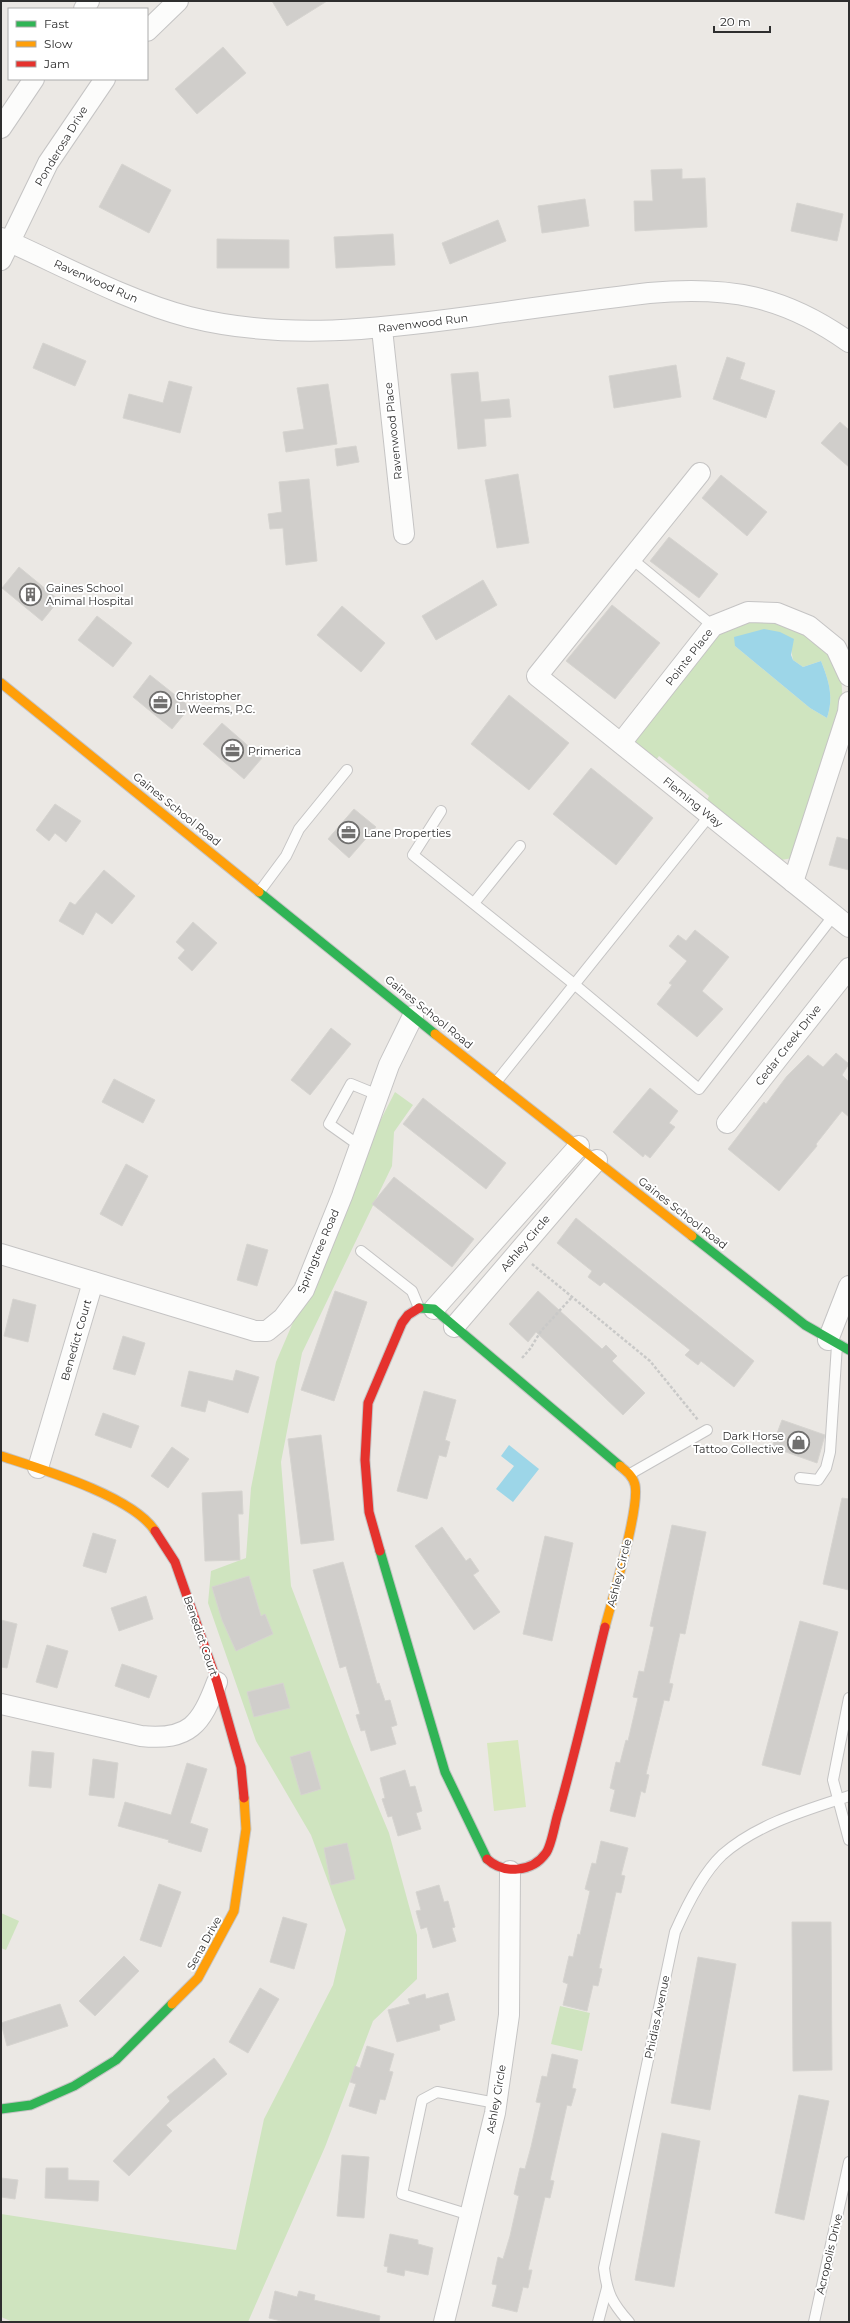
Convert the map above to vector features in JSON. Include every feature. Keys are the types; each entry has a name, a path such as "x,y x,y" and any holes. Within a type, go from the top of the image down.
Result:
{"street":[{"path":"148,30 178,1"},
{"path":"1,128 33,80"},
{"name":"Ponderosa Drive","path":"1,260 5,240 48,163 104,80"},
{"name":"Ravenwood Run","path":"5,240 149,305 189,317 226,325 270,330 321,331 382,329 649,293 689,289 760,297 795,309 847,337"},
{"name":"Ravenwood Place","path":"382,329 404,534"},
{"path":"632,558 700,473"},
{"name":"Fleming Way","path":"632,558 537,676 842,921"},
{"name":"Pointe Place","path":"621,743 713,626 748,612 777,613 809,626 836,648 849,676"},
{"name":"Gaines School Road","path":"1,683 413,1016 805,1325 849,1350"},
{"path":"793,882 847,717 849,702"},
{"name":"Cedar Creek Drive","path":"727,1123 849,968"},
{"name":"Springtree Road","path":"1,1254 255,1331 267,1331 283,1318 304,1290 360,1146 389,1065 413,1016"},
{"path":"510,1871 492,1864 484,1857 445,1772 369,1512 365,1460 368,1403 402,1323 408,1314 426,1308 579,1146"},
{"name":"Ashley Circle","path":"454,1327 597,1160"},
{"name":"Benedict Court","path":"38,1468 93,1282"},
{"path":"833,1342 849,1286"},
{"path":"426,1308 454,1327 630,1474"},
{"name":"Benedict Court","path":"1,1456 38,1468 119,1501 150,1523 175,1562 217,1682 206,1710 195,1724 183,1732 160,1738 141,1736 1,1704"},
{"name":"Ashley Circle","path":"444,2322 496,2103 509,2015 510,1871 540,1860 548,1846 568,1778 631,1523 635,1485 630,1474"},
{"name":"Sena Drive","path":"1,2109 31,2104 74,2086 116,2060 198,1978 234,1911 246,1828 241,1766 217,1682"}],"lane":[{"path":"632,558 713,626"},
{"path":"260,891 286,856 299,829 347,770"},
{"path":"441,811 413,855 574,984 699,1089 842,921"},
{"path":"497,1081 710,815"},
{"path":"474,903 520,846"},
{"path":"360,1146 329,1124 351,1084 378,1096"},
{"path":"361,1251 412,1291 426,1308"},
{"path":"800,1478 818,1480 826,1468 830,1452 833,1342"},
{"path":"630,1474 708,1430"},
{"path":"849,1698 834,1780 849,1840"},
{"name":"Phidias Avenue","path":"629,2322 614,2306 606,2288 604,2268 675,1932 689,1898 722,1855 754,1833 794,1813 849,1796"},
{"path":"470,2215 402,2194 422,2100 437,2092 496,2103"},
{"name":"Acropolis Drive","path":"814,2322 849,2162"},
{"path":"598,2322 606,2288"}],"path":[{"path":"518,1253 650,1361 708,1430"},
{"path":"507,1371 530,1349 541,1331 572,1297"}],"green space":[{"path":"749,619 786,621 829,652 841,677 843,703 793,858 781,860 707,800 709,796 659,756 656,760 635,742 636,732 720,631","holes":["735,646 791,649 793,660 803,667 821,661 830,689 830,703 827,718 810,708"]},
{"path":"395,1092 413,1105 394,1132 392,1166 302,1353 281,1462 291,1586 351,1742 389,1833 417,1935 417,1979 373,2021 325,2147 248,2322 13,2322 1,2317 1,2214 236,2250 264,2119 333,1985 346,1930 311,1835 256,1741 208,1603 211,1571 246,1558 251,1488 276,1362 376,1129"},
{"path":"518,1740 526,1807 494,1811 487,1743"},
{"path":"1,1913 19,1921 6,1950 1,1948"},
{"path":"560,2006 590,2013 582,2051 551,2044"}],"water":[{"path":"764,629 780,632 794,639 791,655 793,660 803,667 821,661 830,689 830,703 827,718 810,708 735,646 734,637"},
{"path":"509,1445 539,1469 513,1502 496,1489 514,1466 501,1456"}],"building":[{"path":"272,1 327,1 287,26"},
{"path":"223,47 246,73 197,114 175,89"},
{"path":"122,164 171,190 149,233 99,207"},
{"path":"682,169 682,179 705,178 707,227 635,231 634,201 653,201 651,170"},
{"path":"585,199 589,226 542,233 538,206"},
{"path":"797,203 843,214 837,241 791,231"},
{"path":"498,220 506,241 450,264 442,243"},
{"path":"393,234 395,265 336,268 334,237"},
{"path":"217,239 289,240 289,268 217,268"},
{"path":"43,343 86,361 75,386 33,368"},
{"path":"727,357 745,363 740,379 775,391 766,418 713,399"},
{"path":"676,365 681,397 614,408 609,376"},
{"path":"478,372 481,402 509,399 511,417 484,419 486,446 458,449 451,374"},
{"path":"169,381 192,387 180,433 123,418 129,394 163,403"},
{"path":"328,384 337,444 286,452 283,432 304,429 297,388"},
{"path":"840,422 849,430 849,467 821,443"},
{"path":"356,446 359,462 337,466 335,449"},
{"path":"518,474 529,543 497,548 485,480"},
{"path":"721,475 767,512 747,536 702,498"},
{"path":"309,479 317,561 286,565 283,528 270,529 268,514 282,512 279,482"},
{"path":"669,537 718,574 699,598 650,561"},
{"name":"Gaines School Animal Hospital","path":"19,567 59,600 42,621 2,588"},
{"path":"483,580 497,605 436,640 422,616"},
{"path":"612,605 660,643 615,699 566,661"},
{"path":"342,606 385,643 361,672 317,635"},
{"path":"97,616 132,643 113,667 78,640"},
{"name":"Christopher L. Weems, P.C.","path":"150,675 190,707 172,729 133,697"},
{"path":"509,695 569,743 529,790 471,744"},
{"name":"Primerica","path":"222,723 262,758 244,779 203,744"},
{"path":"591,768 653,818 616,865 553,814"},
{"path":"55,804 81,821 66,842 55,833 49,841 36,830"},
{"name":"Lane Properties","path":"354,809 376,827 349,858 328,839"},
{"path":"837,837 849,840 849,870 829,865"},
{"path":"104,870 135,896 112,924 96,912 83,935 59,921 70,902 75,905"},
{"path":"193,922 217,943 192,971 178,958 185,950 176,942"},
{"path":"695,930 729,957 702,991 723,1009 697,1037 657,1004 672,985 669,983 687,961 669,946 678,935 686,941"},
{"path":"331,1028 351,1044 310,1095 291,1080"},
{"path":"836,1053 849,1064 842,1075 849,1082 849,1117 842,1111 816,1144 817,1146 779,1191 728,1149 764,1102 766,1104 787,1076 808,1055 823,1067"},
{"path":"114,1079 155,1100 143,1123 102,1102"},
{"path":"650,1088 678,1111 669,1123 675,1127 650,1158 645,1154 643,1157 613,1132"},
{"path":"423,1098 506,1163 486,1189 403,1124"},
{"path":"126,1164 148,1176 122,1226 100,1214"},
{"path":"394,1177 474,1239 452,1267 372,1204"},
{"path":"576,1218 754,1361 734,1387 701,1361 698,1365 685,1355 690,1350 604,1282 600,1286 588,1277 592,1271 557,1243"},
{"path":"247,1244 268,1250 257,1286 237,1280"},
{"path":"335,1291 367,1302 334,1401 301,1390"},
{"path":"538,1291 602,1349 606,1345 617,1356 612,1361 645,1393 623,1415 536,1332 528,1342 509,1324"},
{"path":"13,1299 36,1305 28,1342 4,1336"},
{"path":"123,1336 145,1343 135,1375 113,1369"},
{"path":"236,1370 259,1377 248,1413 208,1400 205,1412 181,1406 189,1371 233,1381"},
{"path":"424,1391 456,1400 445,1440 450,1442 446,1457 439,1455 427,1499 397,1491"},
{"path":"103,1413 139,1426 131,1448 95,1435"},
{"name":"Dark Horse Tattoo Collective","path":"782,1420 825,1435 817,1463 772,1447"},
{"path":"321,1435 334,1540 301,1544 288,1439"},
{"path":"172,1447 189,1459 168,1488 151,1476"},
{"path":"242,1491 243,1514 238,1514 240,1560 205,1561 202,1493"},
{"path":"842,1498 849,1499 849,1590 823,1584"},
{"path":"672,1525 706,1532 685,1634 680,1633 669,1683 673,1684 669,1701 664,1700 646,1774 649,1775 645,1793 641,1791 635,1817 610,1811 615,1790 610,1788 616,1762 620,1763 626,1740 628,1741 638,1698 633,1697 639,1671 644,1672 654,1627 650,1626"},
{"path":"442,1527 466,1561 470,1558 479,1571 473,1575 500,1612 474,1630 415,1546"},
{"path":"93,1533 116,1540 106,1573 83,1566"},
{"path":"545,1536 573,1543 552,1641 523,1634"},
{"path":"343,1562 377,1684 379,1683 385,1701 390,1700 397,1725 391,1727 396,1744 371,1751 365,1730 361,1731 356,1715 360,1714 346,1666 340,1668 313,1570"},
{"path":"249,1576 261,1616 265,1614 273,1634 236,1651 222,1620 212,1587"},
{"path":"146,1596 153,1619 119,1631 111,1608"},
{"path":"1,1620 17,1624 7,1668 1,1667"},
{"path":"800,1621 838,1632 800,1775 762,1765"},
{"path":"47,1645 68,1651 57,1688 36,1682"},
{"path":"122,1664 157,1676 149,1698 115,1686"},
{"path":"283,1683 290,1708 254,1717 247,1692"},
{"path":"32,1751 54,1753 51,1788 29,1786"},
{"path":"310,1751 321,1789 301,1795 290,1757"},
{"path":"93,1759 118,1763 114,1798 89,1795"},
{"path":"187,1763 207,1769 190,1823 208,1829 201,1852 168,1842 169,1840 118,1826 125,1802 171,1815"},
{"path":"405,1770 410,1787 415,1786 422,1811 416,1813 421,1829 398,1836 392,1816 388,1817 382,1799 385,1798 380,1778"},
{"path":"601,1841 628,1848 621,1875 625,1876 621,1893 616,1892 599,1968 602,1969 598,1986 593,1985 587,2011 563,2005 568,1984 563,1982 569,1956 573,1957 578,1934 580,1935 590,1891 585,1889 592,1863 596,1864"},
{"path":"347,1843 355,1879 331,1885 324,1848"},
{"path":"159,1884 181,1892 161,1947 140,1940"},
{"path":"439,1885 444,1902 448,1901 455,1927 452,1928 456,1941 433,1948 427,1927 421,1929 416,1911 421,1910 416,1892"},
{"path":"283,1917 307,1924 294,1969 270,1962"},
{"path":"792,1922 831,1922 832,2070 793,2071"},
{"path":"124,1956 139,1971 95,2016 79,2001"},
{"path":"698,1957 736,1964 710,2110 671,2103"},
{"path":"260,1988 279,1999 248,2053 229,2042"},
{"path":"448,1993 455,2020 439,2025 440,2030 397,2042 388,2010 410,2004 408,1999 425,1994 426,1999"},
{"path":"60,2004 68,2026 7,2046 1,2023"},
{"path":"367,2046 394,2054 389,2071 393,2072 385,2100 380,2099 376,2114 349,2106 356,2084 350,2082 355,2066 360,2068"},
{"path":"552,2054 578,2060 572,2088 576,2089 571,2106 567,2105 550,2180 554,2181 550,2198 545,2197 528,2270 532,2270 528,2288 523,2287 517,2312 492,2306 497,2285 492,2284 498,2257 503,2259 510,2236 519,2196 514,2194 520,2168 525,2169 541,2103 536,2102 542,2076 547,2077"},
{"path":"214,2058 227,2074 166,2125 172,2131 129,2176 113,2161 170,2101 167,2097"},
{"path":"799,2095 829,2101 804,2220 775,2213"},
{"path":"662,2133 700,2141 674,2287 635,2280"},
{"path":"342,2155 369,2157 364,2218 337,2216"},
{"path":"46,2168 68,2168 68,2180 99,2181 98,2201 45,2198"},
{"path":"1,2178 18,2180 15,2199 1,2197"},
{"path":"390,2234 418,2240 418,2244 433,2248 428,2275 405,2270 404,2276 387,2272 388,2267 384,2266"},
{"path":"275,2291 297,2297 299,2291 315,2295 314,2300 380,2316 379,2322 285,2322 269,2318"}],"traffic: fast":[{"path":"259,892 435,1034"},
{"path":"692,1236 805,1325 849,1350"},
{"path":"419,1308 434,1309 620,1466"},
{"path":"380,1551 445,1772 487,1859"},
{"path":"1,2109 31,2105 74,2086 116,2060 172,2004"}],"traffic: slow":[{"path":"1,683 259,892"},
{"path":"435,1034 692,1236"},
{"path":"1,1456 62,1476 107,1495 127,1506 144,1518 155,1531"},
{"path":"605,1627 630,1533 635,1497 635,1485 633,1479 620,1466"},
{"path":"172,2004 198,1978 234,1911 246,1829 244,1798"}],"traffic: jam":[{"path":"380,1551 369,1512 365,1460 368,1403 402,1323 408,1315 419,1308"},
{"path":"155,1531 175,1562 217,1682 241,1767 244,1798"},
{"path":"487,1859 501,1867 517,1869 525,1868 533,1864 540,1860 546,1853 552,1839 605,1627"}],"place":[{"name":"Gaines School Animal Hospital","path":"30,594"},
{"name":"Christopher L. Weems, P.C.","path":"161,702"},
{"name":"Primerica","path":"233,751"},
{"name":"Lane Properties","path":"349,833"},
{"name":"Dark Horse Tattoo Collective","path":"799,1442"}]}
